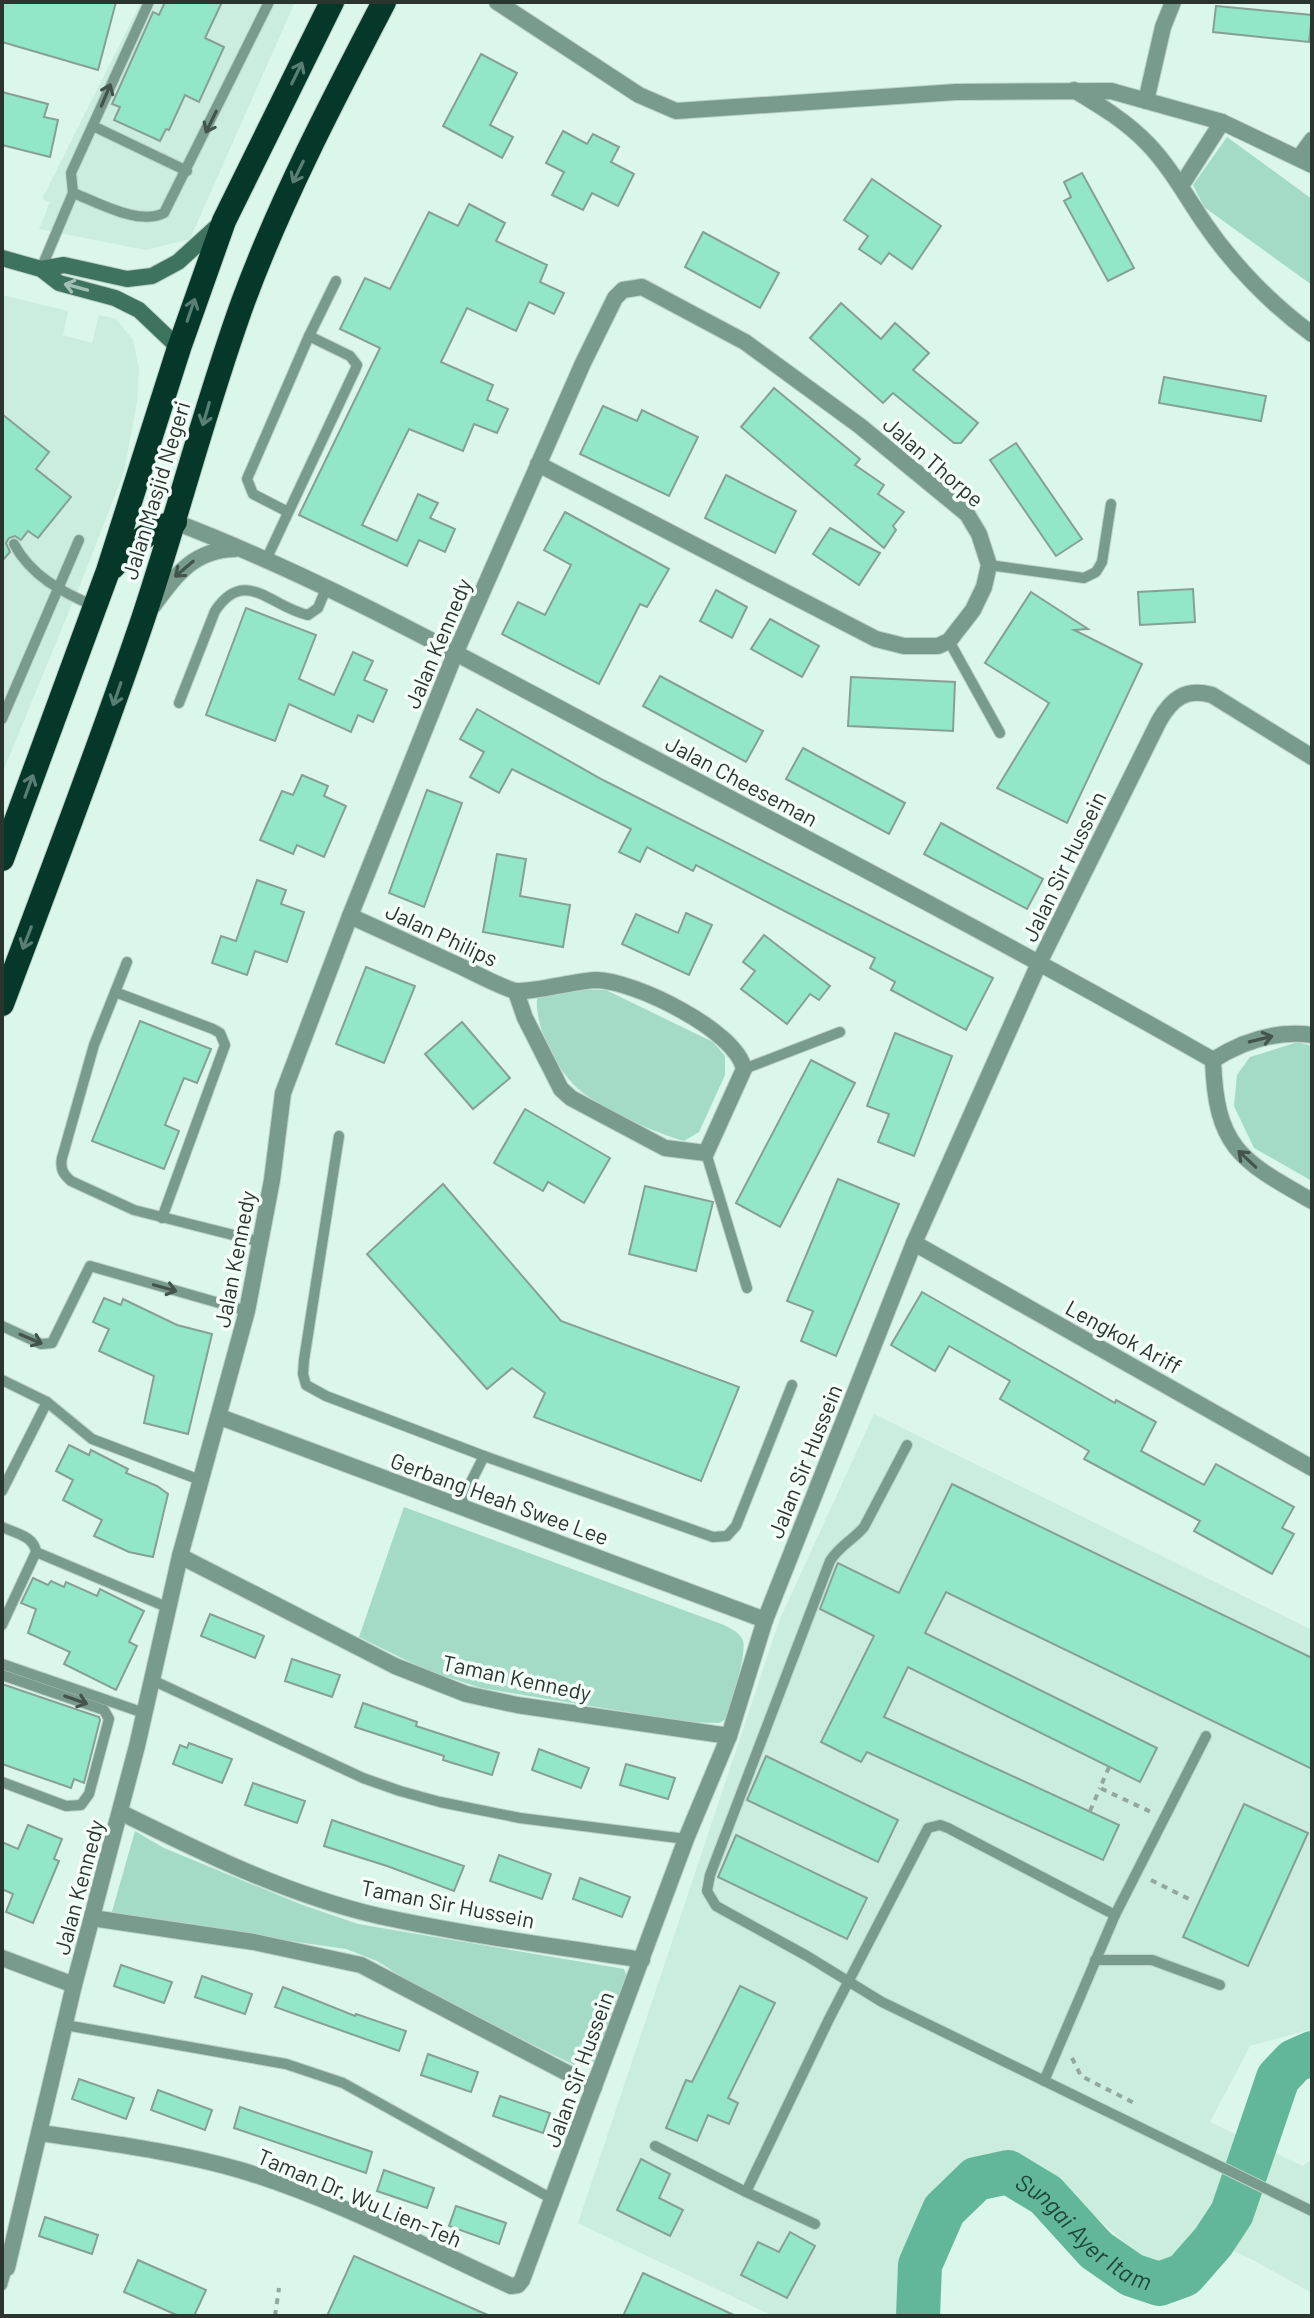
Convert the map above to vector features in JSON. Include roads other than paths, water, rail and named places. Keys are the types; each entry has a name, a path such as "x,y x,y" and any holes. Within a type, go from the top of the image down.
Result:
{"highway":[{"name":"Jalan Masjid Negeri","path":"2,859 96,607 179,348 224,221 332,2"},
{"name":"Jalan Masjid Negeri","path":"2,1004 99,746 175,522 214,386 244,299 288,192 384,2"},
{"path":"108,571 143,536 155,528 175,522"}],"street":[{"path":"497,2 639,95 676,111 956,92 1073,89 1111,91 1222,122 1306,162 1312,140"},
{"path":"1146,101 1163,27 1173,2"},
{"path":"1073,89 1130,127 1151,147 1207,227 1251,278 1292,319 1312,334"},
{"path":"1181,186 1222,122"},
{"path":"41,269 64,265 127,279 152,276 178,262 224,221"},
{"path":"2,258 41,269 59,283 115,298 139,310 179,348"},
{"name":"Jalan Thorpe","path":"615,298 623,290 642,287 745,342 860,426 967,514 979,534 989,565"},
{"name":"Jalan Kennedy","path":"7,2268 180,1556 247,1311 261,1242 283,1093 455,654 615,298"},
{"path":"538,464 876,639 904,646 938,646 949,641 973,610 984,587 989,565"},
{"name":"Jalan Cheeseman","path":"175,522 244,548 455,654 1040,961 1213,1060"},
{"path":"142,620 185,566 217,549 244,548"},
{"name":"Jalan Sir Hussein","path":"518,2285 554,2200 686,1839 729,1736 765,1620 914,1243 1040,961 1167,707 1183,694 1197,691 1212,695 1312,757"},
{"name":"Jalan Philips","path":"350,916 516,992 576,981 614,982 633,988 717,1032 729,1042 744,1069"},
{"name":"Jalan Philips","path":"516,992 525,1018 561,1089 571,1098 665,1148 706,1153"},
{"path":"1312,1035 1293,1032 1249,1041 1213,1060 1214,1094 1219,1116 1238,1152 1269,1176 1312,1201"},
{"path":"706,1153 744,1069"},
{"name":"Lengkok Ariff","path":"914,1243 1312,1468"},
{"name":"Gerbang Heah Swee Lee","path":"220,1417 765,1620"},
{"name":"Taman Kennedy","path":"180,1556 395,1666 466,1694 530,1707 729,1736"},
{"name":"Taman Sir Hussein","path":"120,1812 207,1855 294,1890 377,1915 642,1960"},
{"path":"92,1918 254,1942 361,1965 594,2087"},
{"path":"2,1958 74,1985"},
{"name":"Taman Dr. Wu Lien-Teh","path":"41,2133 173,2154 242,2171 314,2196 511,2286 518,2285"}],"lane":[{"path":"41,269 73,193 71,173 149,2"},
{"path":"73,193 130,214 157,216 169,207 269,2"},
{"path":"93,126 187,171"},
{"path":"288,512 253,494 247,479 336,281"},
{"path":"266,560 357,365 350,356 309,336"},
{"path":"989,565 1084,578 1096,572 1102,562 1111,504"},
{"path":"2,719 79,540"},
{"path":"14,544 23,561 57,587 96,607"},
{"path":"179,703 215,611 224,597 236,589 252,591 308,615 318,608 326,589"},
{"path":"949,641 1000,733"},
{"path":"127,962 94,1045 61,1167 64,1175 134,1210 261,1242"},
{"path":"115,992 213,1029 220,1033 225,1045 162,1218"},
{"path":"744,1069 840,1032"},
{"path":"339,1136 303,1374 306,1385 326,1396 484,1456 720,1538 733,1532 736,1526 792,1385"},
{"path":"706,1153 747,1288"},
{"path":"2,1326 41,1344 52,1343 90,1266 247,1311"},
{"path":"2,1380 47,1402 92,1439 200,1480"},
{"path":"2,1491 47,1402"},
{"path":"907,1445 864,1527 830,1561 710,1875 707,1891 716,1906 882,2002 1312,2211"},
{"path":"459,1506 484,1456"},
{"path":"2,1527 31,1539 36,1546 2,1625"},
{"path":"36,1552 169,1608"},
{"path":"2,1664 144,1713"},
{"path":"2,1675 104,1710 109,1719 89,1794 81,1805 66,1806 2,1782"},
{"path":"152,1680 363,1778 400,1791 520,1818 686,1839"},
{"path":"1044,2081 1115,1915 1206,1736"},
{"path":"746,2192 829,2019 928,1828 948,1828 1115,1915"},
{"path":"1095,1960 1152,1960 1220,1985"},
{"path":"65,2025 316,2072 370,2097 554,2200"},
{"path":"655,2146 815,2224"},
{"path":"2,2285 7,2268"}],"waterway":[{"name":"Sungai Ayer Itam","path":"918,2316 920,2265 944,2210 976,2179 1008,2172 1046,2195 1096,2250 1132,2275 1159,2284 1184,2275 1213,2242 1232,2213 1278,2078 1294,2061 1312,2053"}]}
